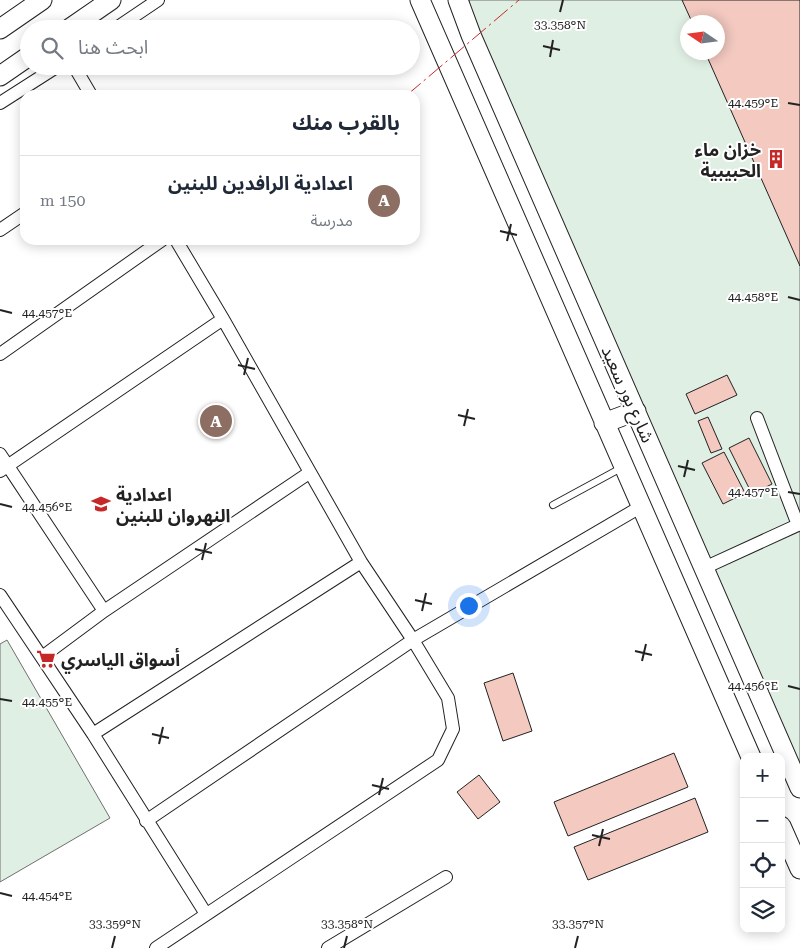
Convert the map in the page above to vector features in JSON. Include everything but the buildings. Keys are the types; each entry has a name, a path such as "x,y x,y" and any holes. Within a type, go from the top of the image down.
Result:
{"main road":[{"path":"0,29 42,0"},
{"path":"82,20 110,0"},
{"name":"شارع بور سعيد","path":"420,0 749,753"},
{"name":"شارع بور سعيد","path":"458,0 475,45 800,788"},
{"path":"0,76 20,62"},
{"path":"604,423 636,410"},
{"path":"785,835 800,869"}],"street":[{"path":"128,20 158,0"},
{"path":"20,90 44,75"},
{"path":"79,75 88,90"},
{"path":"0,103 20,90"},
{"path":"0,230 20,216"},
{"path":"0,354 155,245"},
{"path":"162,946 206,914 438,760 453,729 448,698 413,640 361,562 224,320 179,245"},
{"path":"4,468 224,320"},
{"path":"704,568 799,524 757,418"},
{"path":"0,454 4,468 104,611"},
{"path":"42,657 104,611 310,473"},
{"path":"146,821 413,640 642,506"},
{"path":"93,734 361,562"},
{"path":"0,595 93,734 206,914"},
{"path":"328,948 446,877"}],"lane":[{"path":"552,505 624,466"}],"green space":[{"path":"469,0 800,0 800,789 471,35"},
{"path":"7,640 110,818 0,882 0,644"}],"power":[{"path":"413,90 519,0"}],"place":[{"name":"خزان ماء الحبيبية","path":"776,159"},
{"name":"اعدادية الرافدين للبنين","path":"216,421"},
{"name":"اعدادية النهروان للبنين","path":"101,504"},
{"name":"أسواق الياسري","path":"46,659"}]}
